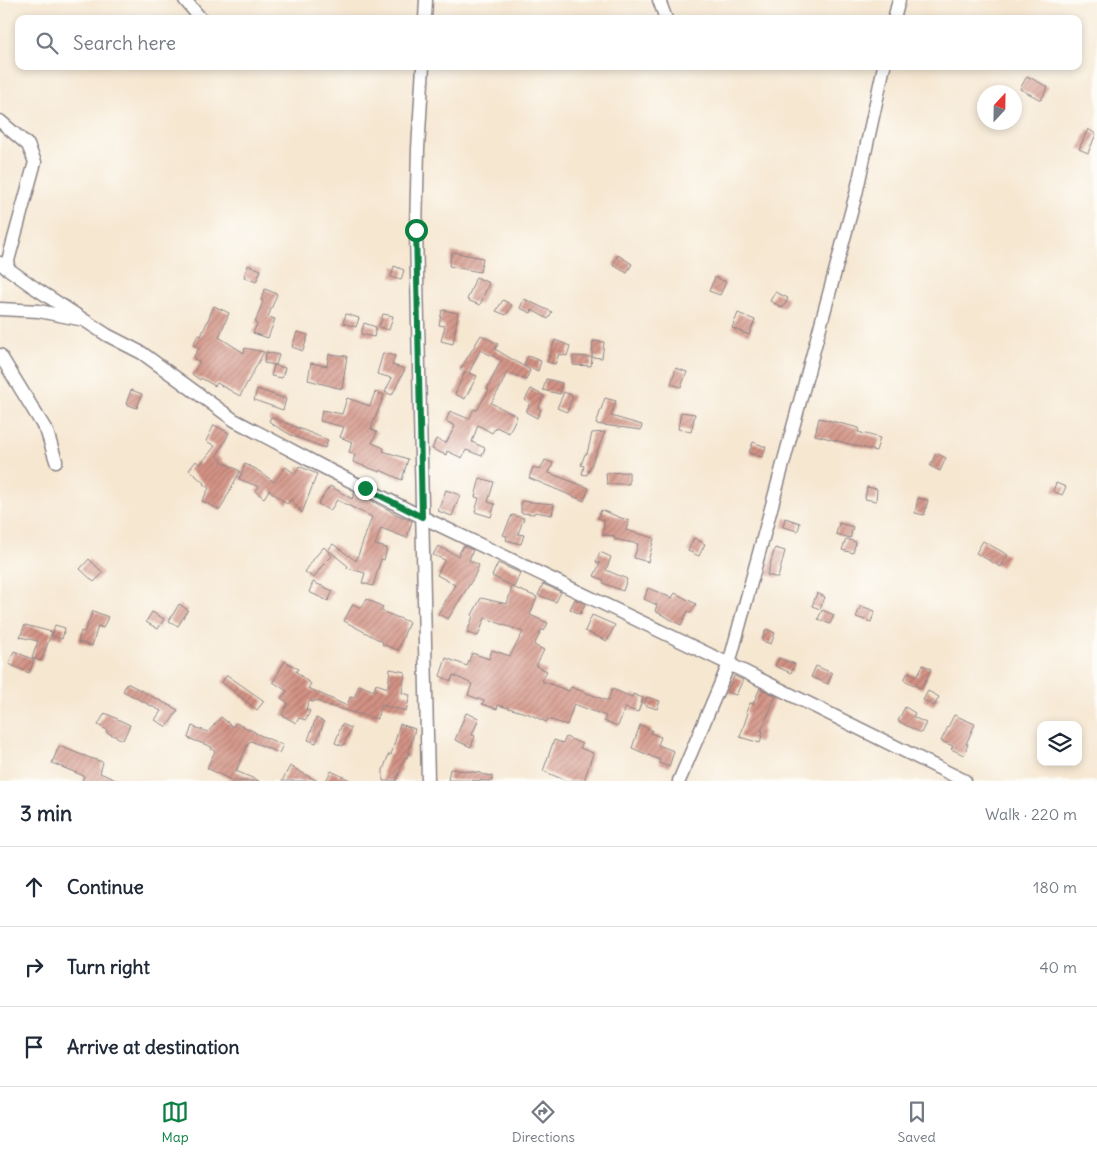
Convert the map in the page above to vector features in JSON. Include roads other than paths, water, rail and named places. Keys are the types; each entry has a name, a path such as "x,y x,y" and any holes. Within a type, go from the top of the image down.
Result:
{"street":[{"path":"185,0 198,15"},
{"path":"425,15 426,0"},
{"path":"659,0 665,15"},
{"path":"895,15 898,0"},
{"path":"423,70 416,230 428,781"},
{"path":"678,781 729,664 856,194 883,70"},
{"path":"0,121 28,145 35,162 3,266 107,335 142,353 234,420 422,517 729,664 965,781"},
{"path":"0,309 39,311 86,321"},
{"path":"0,355 47,432 56,461"}]}
